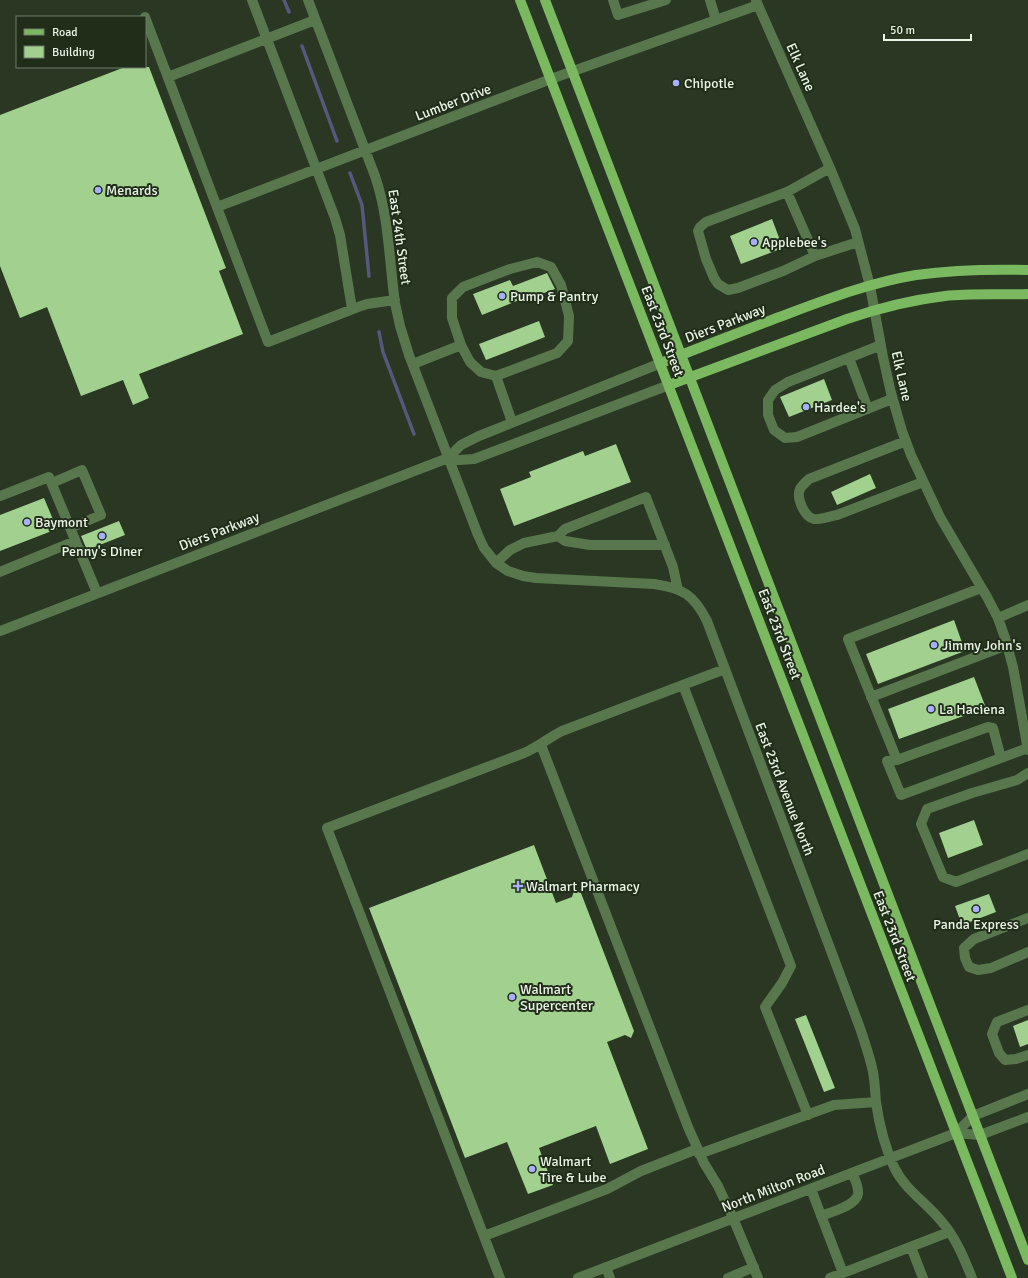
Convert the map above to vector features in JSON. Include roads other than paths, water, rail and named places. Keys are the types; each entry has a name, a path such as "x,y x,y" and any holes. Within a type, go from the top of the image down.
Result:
{"main road":[{"name":"East 23rd Street","path":"520,0 1012,1278"},
{"name":"East 23rd Street","path":"545,0 1028,1260"},
{"name":"Diers Parkway","path":"661,363 828,298 870,286 915,276 946,272 985,269 1028,270"},
{"name":"Diers Parkway","path":"669,385 847,319 909,301 947,296 1028,294"}],"street":[{"path":"252,0 335,218 340,235 352,309"},
{"name":"East 24th Street","path":"308,0 375,176 384,204 395,300 400,326 412,364 448,458"},
{"path":"613,0 618,15 666,0"},
{"path":"710,0 716,20"},
{"name":"Lumber Drive","path":"217,207 551,79 716,20 757,2"},
{"name":"Elk Lane","path":"757,2 830,168 845,204 858,242 870,286 892,398 906,440 923,482 949,533 998,618 1013,667 1026,730 1028,749"},
{"path":"146,20 268,342 367,304 395,300"},
{"path":"168,77 315,20"},
{"path":"830,168 787,192 706,222 700,227 698,231 710,270 718,284 728,290 738,288 770,276 815,256 858,242"},
{"path":"787,192 815,256"},
{"path":"537,262 551,267 561,285 569,316 568,341 557,353 496,376 481,372 470,362 461,345 452,318 452,298 463,287 510,269 537,262"},
{"path":"412,364 461,345"},
{"path":"881,345 788,382 775,390 768,400 768,415 774,430 785,438 797,437 892,398"},
{"path":"849,358 868,409"},
{"name":"Diers Parkway","path":"0,631 448,458 465,442 661,363"},
{"path":"496,376 512,422"},
{"name":"Diers Parkway","path":"448,458 459,460 474,459 669,385"},
{"path":"906,440 809,479 800,488 799,494 803,507 809,516 814,519 837,515 923,482"},
{"name":"East 23rd Avenue North","path":"448,458 484,548 496,563 508,571 523,576 536,578 665,585 688,595 693,599 702,612 725,669 860,1028 871,1062 876,1102 883,1135 894,1168 904,1184 942,1221 962,1255 972,1278"},
{"path":"52,483 82,470 101,515 70,528"},
{"path":"0,496 49,477 97,593"},
{"path":"496,563 510,550 524,543 558,536 565,529 646,497 673,567 678,590"},
{"path":"558,536 565,541 590,545 664,545"},
{"path":"0,572 75,541"},
{"path":"898,760 848,639 981,588"},
{"path":"998,618 1028,605"},
{"path":"872,697 1007,645"},
{"path":"500,1278 327,828 524,753 541,745 549,738 562,731 725,669"},
{"path":"684,684 791,966 782,983 765,1007 808,1115"},
{"path":"1001,758 993,728 988,727 898,760 887,761 901,795 1028,749"},
{"path":"541,745 679,1106 698,1152 718,1186 733,1218 758,1278"},
{"path":"1028,773 1016,780 972,793 928,809 921,824 943,877 956,882 1028,854"},
{"path":"1028,918 974,939 964,948 965,958 969,967 978,970 991,968 1028,952"},
{"path":"1028,1010 997,1022 992,1034 999,1053 1005,1060 1016,1059 1028,1055"},
{"path":"973,1116 1028,1094"},
{"path":"484,1236 607,1189 641,1171 834,1105 876,1102"},
{"name":"North Milton Road","path":"578,1278 956,1133 973,1116"},
{"path":"956,1133 980,1135 1028,1117"},
{"path":"821,1216 854,1201 858,1195 858,1192 857,1184 852,1173"},
{"path":"811,1189 843,1273"},
{"path":"830,1278 949,1232"},
{"path":"911,1247 923,1278"},
{"path":"606,1267 610,1278"},
{"path":"728,1278 754,1267"}],"waterway":[{"path":"284,0 289,12"},
{"path":"302,46 337,141"},
{"path":"350,173 362,205 369,276"},
{"path":"379,332 383,352 414,434"}],"place":[{"name":"Chipotle","path":"676,83"},
{"name":"Menards","path":"98,190"},
{"name":"Applebee's","path":"754,242"},
{"name":"Pump & Pantry","path":"502,296"},
{"name":"Hardee's","path":"806,407"},
{"name":"Baymont","path":"27,522"},
{"name":"Penny's Diner","path":"102,536"},
{"name":"Jimmy John's","path":"934,645"},
{"name":"La Haciena","path":"931,709"},
{"name":"Walmart Pharmacy","path":"518,886"},
{"name":"Panda Express","path":"976,909"},
{"name":"Walmart Supercenter","path":"512,997"},
{"name":"Walmart Tire & Lube","path":"532,1169"}]}
